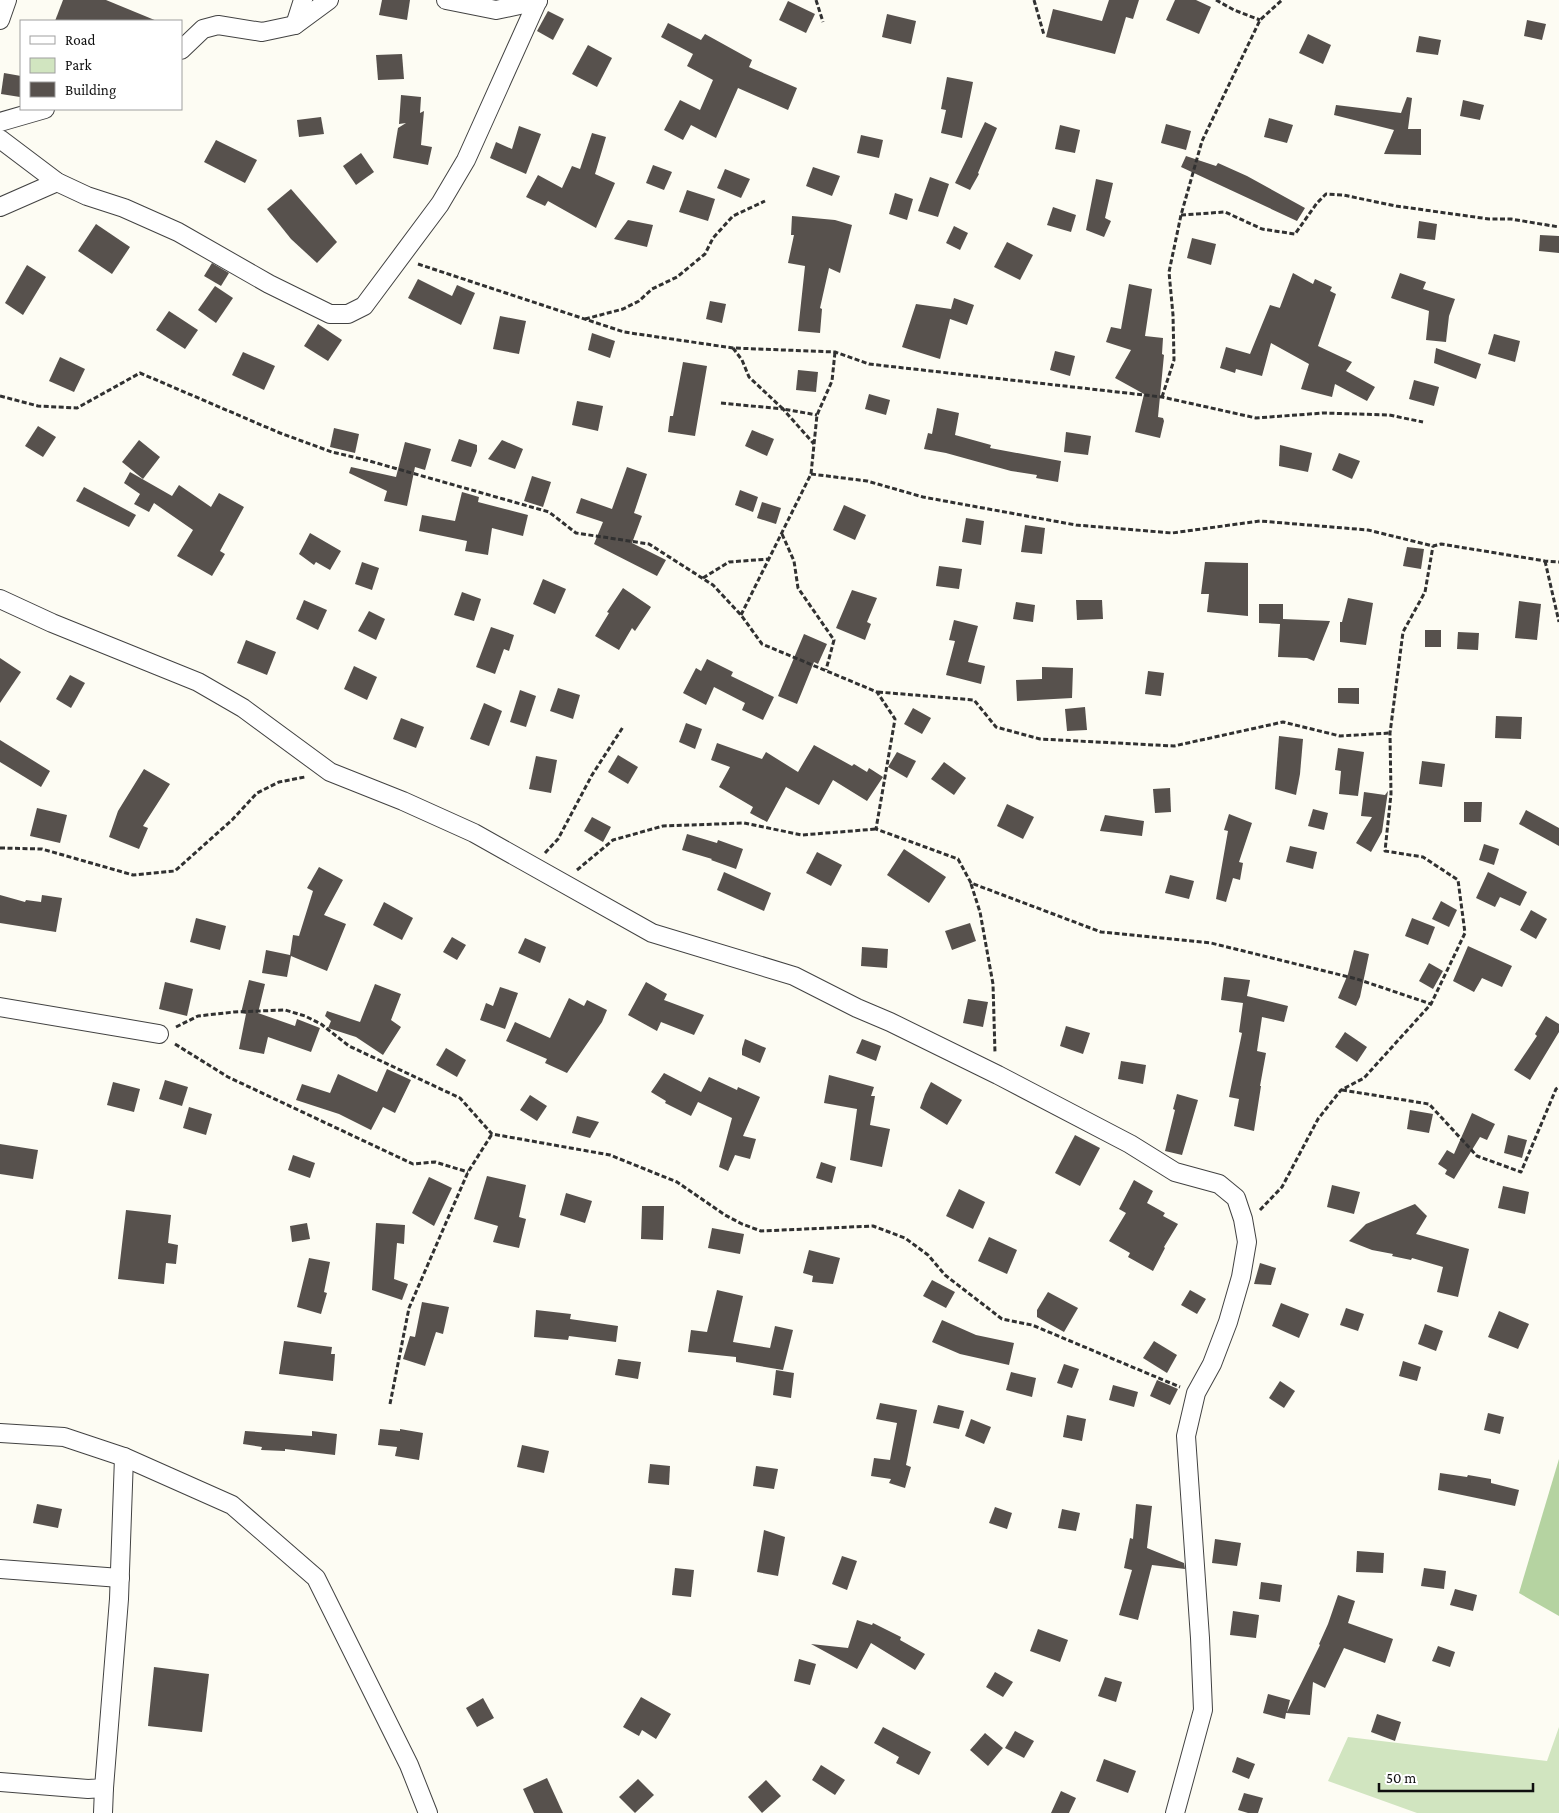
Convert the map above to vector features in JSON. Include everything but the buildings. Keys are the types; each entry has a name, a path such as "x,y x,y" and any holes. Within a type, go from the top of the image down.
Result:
{"street":[{"path":"0,20 7,0"},
{"path":"295,26 302,0"},
{"path":"182,49 203,29 218,25 262,32 295,26 329,0"},
{"path":"446,0 496,10 538,0"},
{"path":"0,139 57,182 87,196 124,208 178,232 269,284 330,314 348,314 364,306 440,204 466,160 538,0"},
{"path":"0,122 41,110"},
{"path":"0,207 57,182"},
{"path":"0,600 198,682 244,708 330,772 403,801 474,833 652,933 794,976 998,1075 1130,1144 1175,1172 1219,1184 1236,1198 1243,1219 1247,1242 1241,1277 1228,1322 1212,1364 1196,1394 1186,1436 1203,1710 1175,1813"},
{"path":"0,1007 159,1034"},
{"path":"0,1433 64,1437 124,1456 232,1505 316,1578 409,1765 428,1813"},
{"path":"103,1813 120,1578 124,1456"},
{"path":"0,1569 120,1578"},
{"path":"0,1782 88,1789 104,1788"}],"path":[{"path":"816,0 824,22"},
{"path":"1034,0 1044,35"},
{"path":"1216,0 1234,10 1260,20"},
{"path":"1162,397 1174,360 1173,315 1169,272 1181,215 1202,141 1260,20 1282,0"},
{"path":"1181,215 1225,212 1262,228 1295,234 1317,203 1326,194 1343,195 1396,206 1480,218 1511,220 1559,227"},
{"path":"585,319 623,309 639,301 652,288 677,277 705,254 713,238 733,216 765,202"},
{"path":"398,258 624,332 733,348 834,352 869,364 1162,397 1256,418 1323,414 1389,414 1423,422"},
{"path":"733,348 742,360 750,377 783,409 814,445"},
{"path":"741,615 811,474 817,415 832,381 834,352"},
{"path":"0,396 38,406 77,408 140,373 280,433 332,452 549,512 576,533 649,544 713,585 741,615 762,644 877,692 974,700 996,727 1040,739 1174,746 1282,722 1340,736 1390,734"},
{"path":"721,403 783,409 817,415"},
{"path":"811,474 867,481 923,497 1076,525 1172,533 1260,521 1368,530 1433,546 1441,544 1559,562"},
{"path":"781,534 794,561 798,588 834,640 826,670"},
{"path":"1243,1219 1254,1216 1282,1187 1318,1119 1341,1090 1364,1078 1431,1004 1465,932 1458,880 1423,857 1384,851 1390,794 1390,734 1403,632 1425,592 1433,546"},
{"path":"703,578 729,562 769,559"},
{"path":"1545,561 1559,622"},
{"path":"876,829 895,720 877,692"},
{"path":"532,866 558,839 592,775 623,727"},
{"path":"0,848 42,849 133,875 175,871 232,820 257,793 278,782 330,772"},
{"path":"563,882 613,840 663,826 744,823 802,835 876,829 958,859 971,883 980,912 993,984 996,1067 998,1075"},
{"path":"971,883 1101,932 1211,943 1357,979 1431,1004"},
{"path":"159,1034 198,1016 285,1010 321,1024 349,1046 460,1098 492,1134 610,1156 677,1182 725,1215 742,1224 760,1230 872,1226 905,1238 928,1255 945,1275 1002,1319 1032,1325 1196,1394"},
{"path":"159,1034 228,1077 414,1164 435,1162 468,1172"},
{"path":"1341,1090 1429,1104 1477,1156 1521,1172 1556,1089 1559,1087"},
{"path":"390,1404 409,1308 468,1172 492,1134"}],"green space":[{"path":"1559,1459 1559,1616 1519,1593"},
{"path":"1559,1727 1559,1813 1417,1813 1328,1781 1348,1737 1547,1761"}]}
